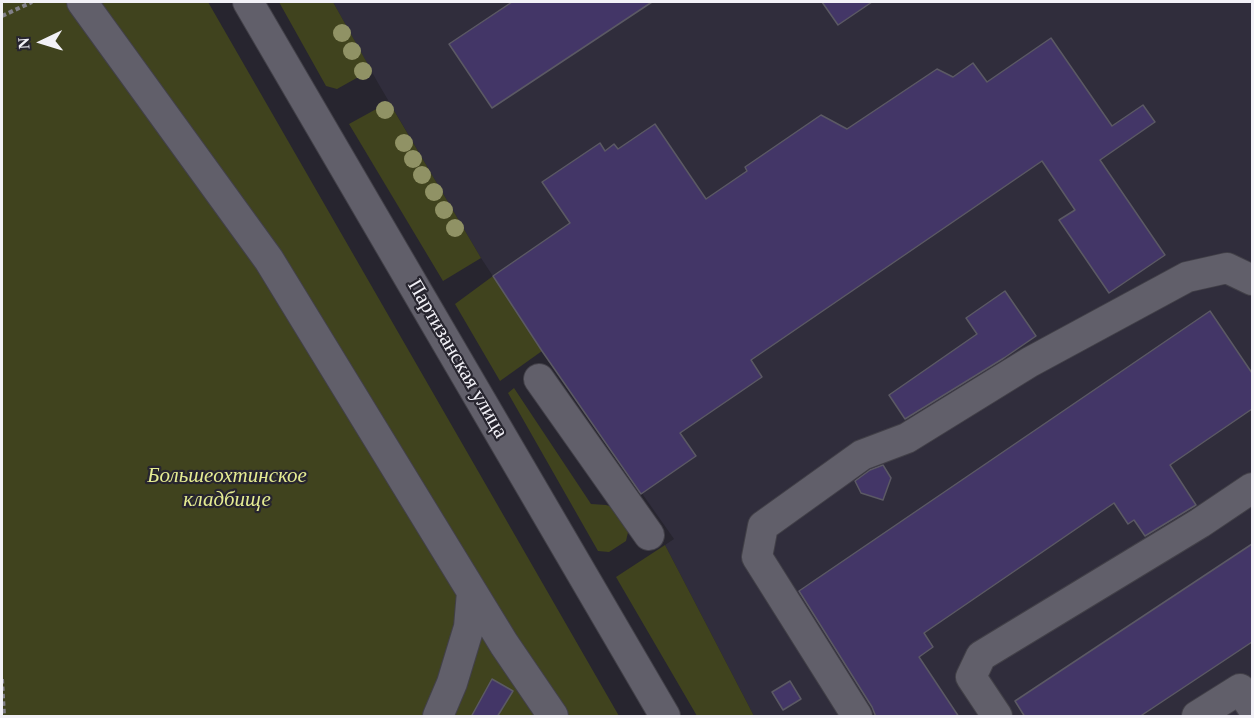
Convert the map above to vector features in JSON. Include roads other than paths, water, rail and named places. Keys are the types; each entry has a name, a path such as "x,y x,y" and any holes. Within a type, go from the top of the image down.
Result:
{"street":[{"path":"82,2 269,260 504,644 554,717"},
{"name":"Партизанская улица","path":"248,2 665,717"},
{"path":"857,717 756,557 763,526 862,455 907,438 1030,362 1187,277 1227,268 1252,280"},
{"path":"539,379 649,535"},
{"path":"997,717 971,677 981,656 1200,523 1252,488"},
{"path":"438,717 452,683 469,627 472,592"},
{"path":"1197,717 1240,689 1252,707"}],"park label":[{"name":"Большеохтинское кладбище","path":"227,488"}]}
